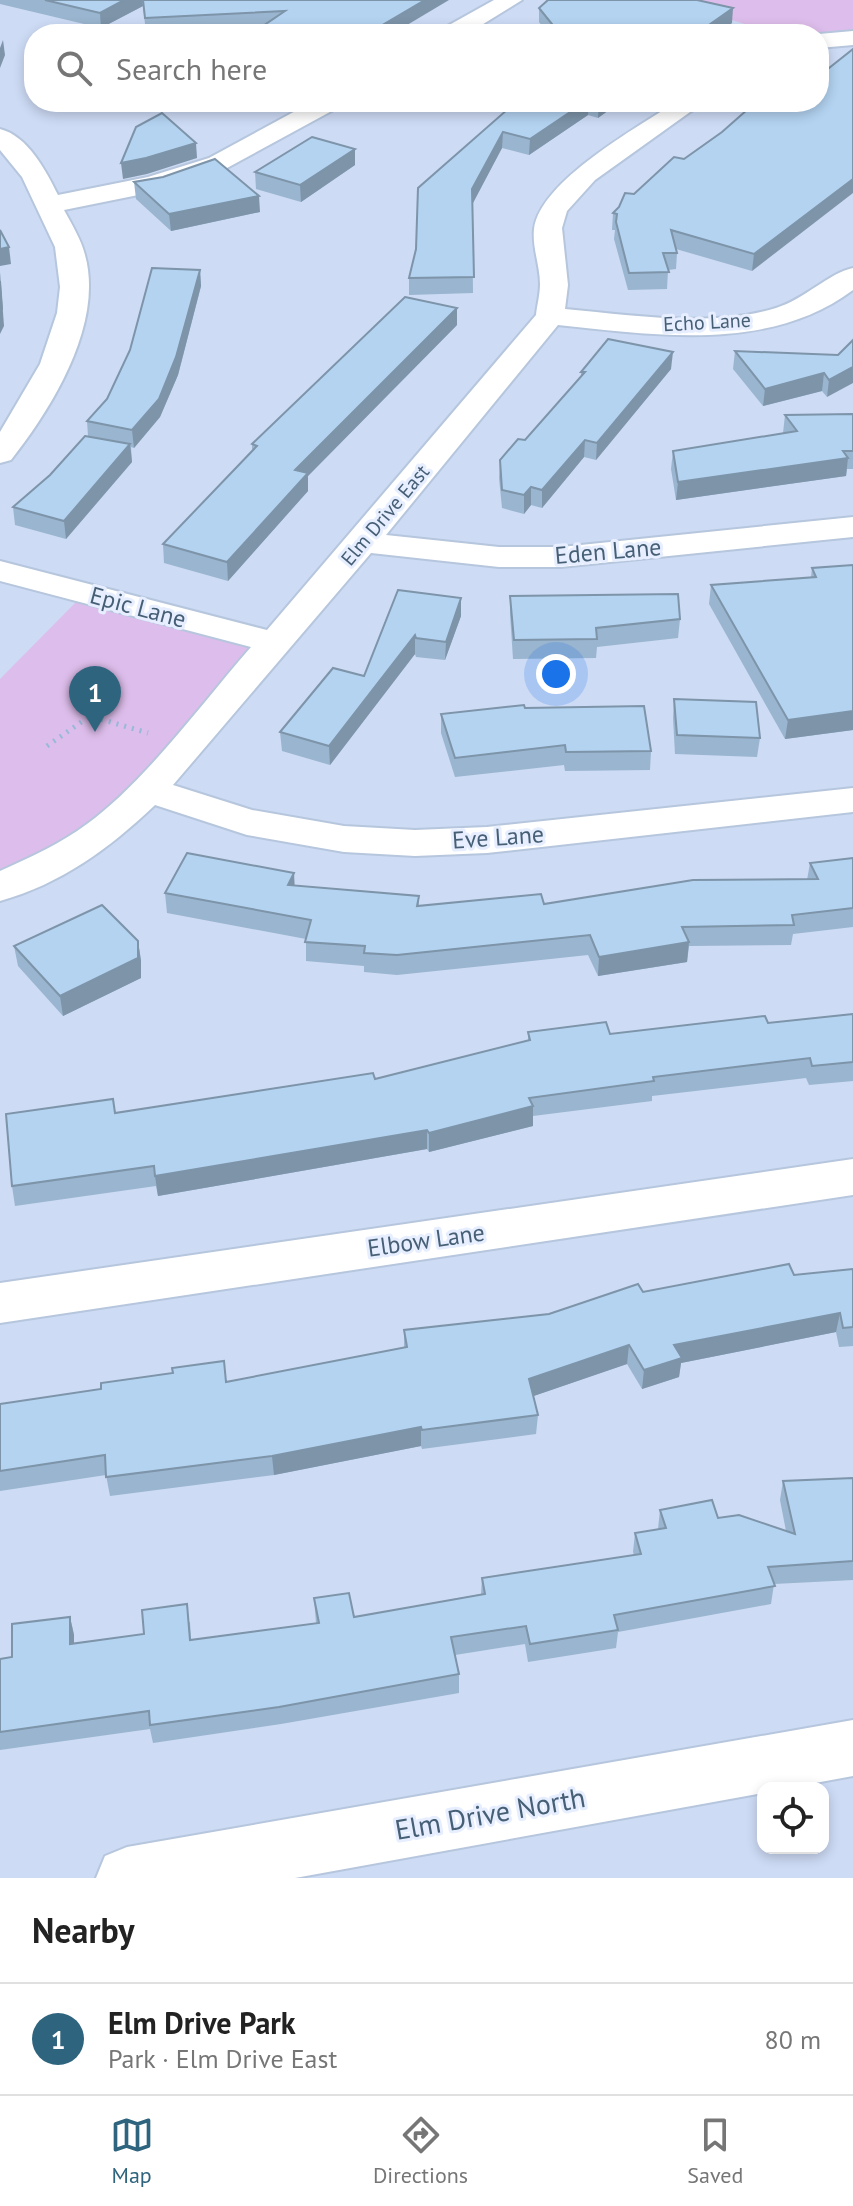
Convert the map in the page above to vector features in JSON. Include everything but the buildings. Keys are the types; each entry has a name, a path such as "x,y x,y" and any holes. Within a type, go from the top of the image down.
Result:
{"street":[{"path":"472,24 511,0"},
{"path":"829,40 853,38"},
{"path":"49,205 154,184 218,163 312,112"},
{"path":"550,316 554,285 548,228 554,211 586,174 677,112"},
{"path":"0,137 40,181 70,246 74,265 71,308 63,341 38,398 0,453"},
{"name":"Echo Lane","path":"550,316 661,326 765,319 819,301 853,276"},
{"name":"Elm Drive East","path":"0,887 62,859 103,832 148,790 525,350 550,316"},
{"name":"Eden Lane","path":"362,542 499,557 561,557 853,527"},
{"name":"Epic Lane","path":"0,571 276,643"},
{"name":"Eve Lane","path":"148,790 247,822 344,839 415,843 487,840 853,800"},
{"name":"Elbow Lane","path":"0,1303 853,1177"},
{"name":"Elm Drive North","path":"127,1878 853,1748"}],"path":[{"path":"47,746 90,716 187,745"}],"shaded area":[{"path":"0,0 853,0 853,1878 0,1878"},
{"path":"682,0 853,0 853,37 829,36 829,24 745,24 677,3"},
{"path":"82,596 268,645 99,830 0,880 0,679"}],"place":[{"name":"Elm Drive Park","path":"95,732"}]}
